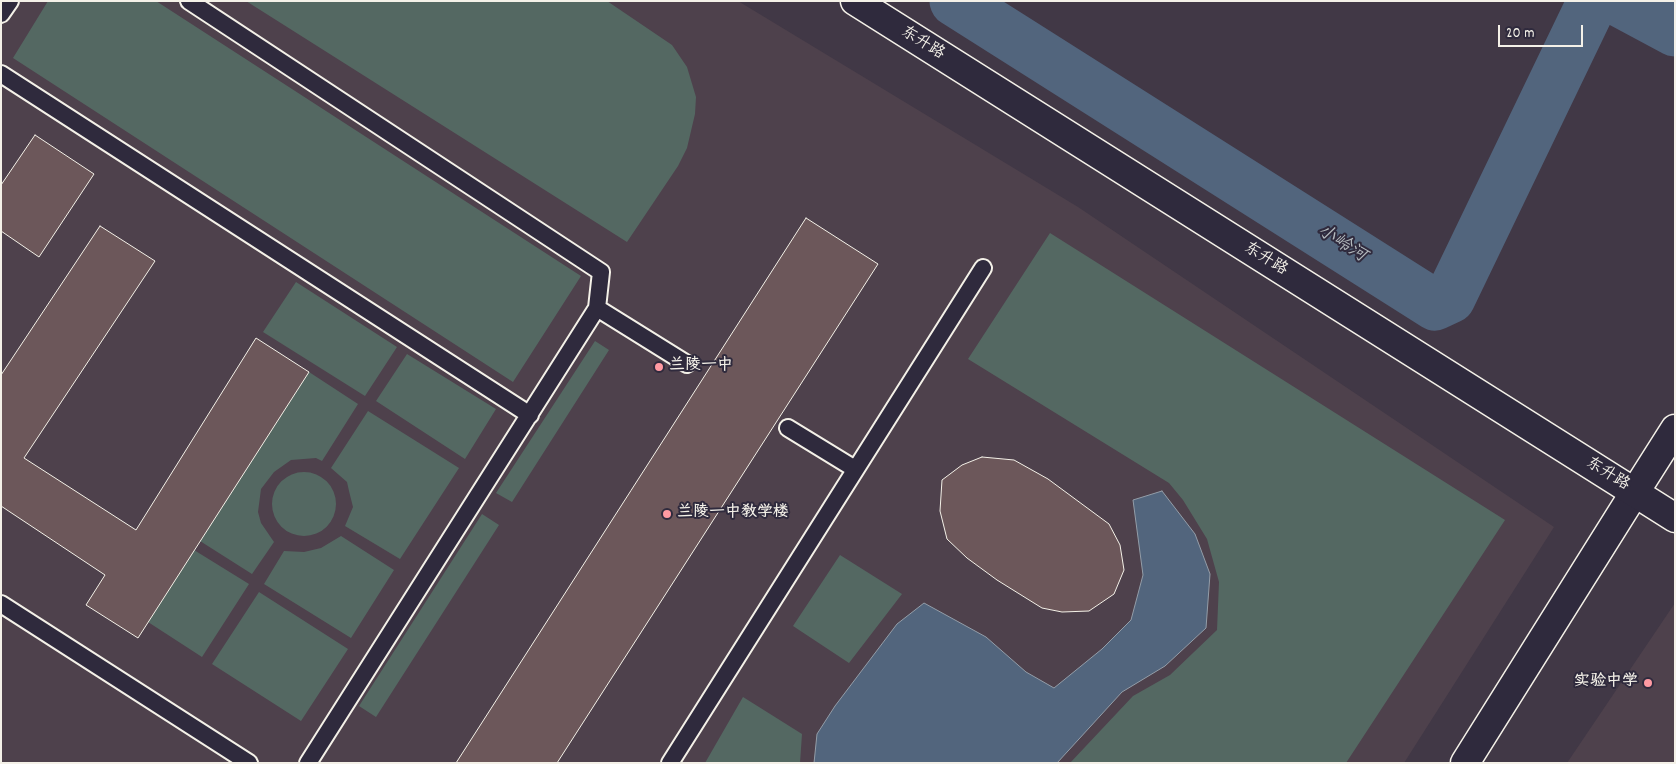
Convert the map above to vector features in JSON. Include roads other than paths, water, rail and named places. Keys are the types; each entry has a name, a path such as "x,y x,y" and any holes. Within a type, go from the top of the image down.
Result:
{"street":[{"name":"东升路","path":"854,1 1675,518"},
{"path":"1465,763 1675,429"}],"lane":[{"path":"1,14 10,1"},
{"path":"189,1 600,272 597,308 308,763"},
{"path":"1,74 530,415"},
{"path":"670,763 982,268"},
{"path":"597,308 687,364"},
{"path":"788,428 855,469"},
{"path":"1,604 249,763"}],"water":[{"path":"1162,491 1195,534 1210,574 1206,628 1165,666 1122,692 1057,763 814,763 817,734 835,706 897,624 924,603 986,637 1026,672 1054,688 1102,649 1131,620 1143,575 1133,500"}],"waterway":[{"name":"小岭河","path":"955,1 1435,305 1450,298 1593,1"},
{"name":"小岭河","path":"1619,1 1675,31"}],"place":[{"name":"兰陵一中","path":"659,367"},
{"name":"兰陵一中教学楼","path":"667,514"},
{"name":"实验中学","path":"1648,683"}]}
